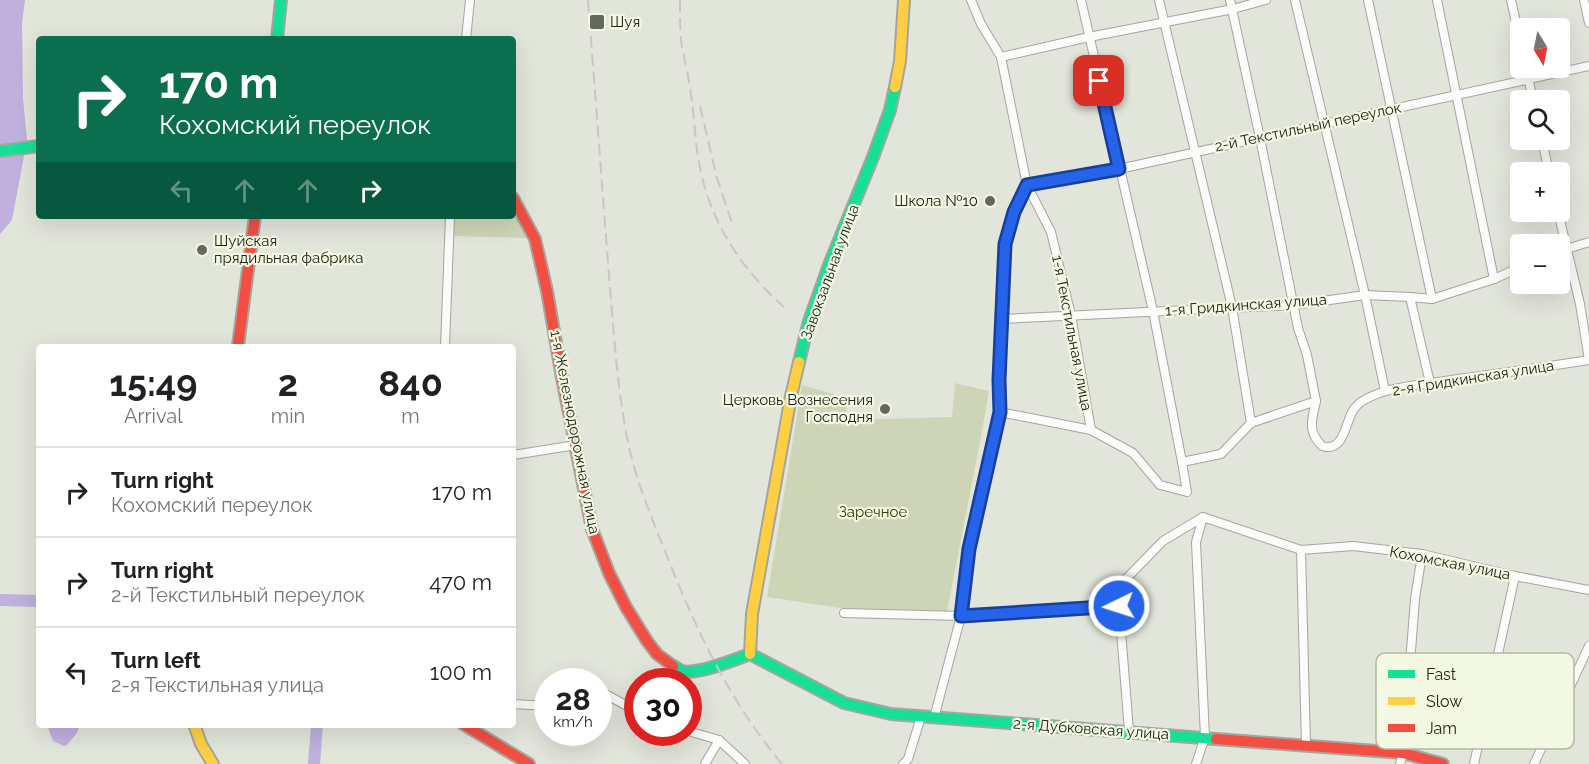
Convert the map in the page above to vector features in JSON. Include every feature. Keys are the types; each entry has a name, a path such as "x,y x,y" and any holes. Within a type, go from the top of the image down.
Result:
{"main road":[{"path":"277,36 281,0"},
{"name":"Завокзальная улица","path":"750,654 752,614 791,396 813,312 829,265 890,110 900,61 904,0"},
{"path":"0,151 36,146"},
{"name":"1-я Железнодорожная улица","path":"516,204 535,239 592,529 626,608 657,654 683,671 716,666 750,654"},
{"path":"238,344 255,219"},
{"name":"2-я Дубковская улица","path":"750,654 844,703 872,711 921,717 1306,746 1443,764"},
{"path":"195,728 201,744 213,764"},
{"path":"470,728 529,764"}],"street":[{"path":"465,36 470,0"},
{"name":"1-я Текстильная улица","path":"971,0 981,24 1001,57 1027,185 1051,232 1071,315 1091,430"},
{"path":"1000,412 1091,430 1133,453 1160,485 1187,492 1153,310 1081,0"},
{"path":"1159,0 1232,307 1251,423"},
{"path":"1182,462 1221,454 1251,423 1316,401 1307,355 1298,328 1230,0"},
{"path":"1001,57 1233,9 1266,0"},
{"path":"1295,0 1365,295 1385,391"},
{"path":"1368,0 1432,299"},
{"path":"1437,0 1494,279"},
{"path":"1511,0 1515,18"},
{"path":"1584,0 1589,23"},
{"name":"2-й Текстильный переулок","path":"1027,185 1119,169 1589,66"},
{"path":"1528,79 1531,90"},
{"path":"934,718 961,616 969,549 1000,412 999,380 1005,244 1014,212 1027,185"},
{"path":"446,344 450,219"},
{"path":"1570,247 1589,242"},
{"name":"1-я Гридкинская улица","path":"1002,319 1294,305 1365,295 1432,299 1510,272"},
{"path":"1570,272 1580,304 1589,360"},
{"path":"1410,297 1430,383"},
{"name":"2-я Гридкинская улица","path":"1316,401 1311,425 1312,434 1322,446 1330,447 1344,435 1356,406 1385,391 1589,360"},
{"path":"516,455 576,445"},
{"path":"1129,731 1119,606 1124,581 1163,541 1203,517"},
{"path":"1196,764 1205,737 1196,542 1203,517"},
{"name":"Кохомская улица","path":"1203,517 1301,550 1353,546 1422,554 1515,576 1589,590"},
{"path":"1301,550 1306,746"},
{"path":"1410,653 1422,554"},
{"path":"1498,653 1515,576"},
{"path":"844,613 961,616 1119,606"},
{"path":"1574,678 1589,646"},
{"path":"516,704 534,705"},
{"path":"903,764 908,759 921,717"},
{"path":"702,735 719,740 745,764"},
{"path":"705,764 719,740"},
{"path":"1474,764 1477,749"},
{"path":"1534,764 1541,749"}],"green space":[{"path":"516,218 528,238 452,236 453,219"},
{"name":"Заречное","path":"955,383 989,391 947,611 840,608 767,597 802,385 847,398 846,420 952,417"}],"shaded area":[{"path":"0,0 25,0 22,23 23,98 27,140 12,220 0,234"},
{"path":"48,728 79,728 67,745 53,741"}],"waterway":[{"path":"0,600 36,601"},
{"path":"314,764 317,728"}],"railway":[{"path":"588,0 616,362 632,460 653,522 700,632 728,687 762,739 782,764"},
{"path":"680,0 681,41 690,88 699,163 706,192 722,229 743,263 784,307"},
{"path":"700,106 717,178 733,226"}],"traffic: fast":[{"path":"277,36 281,0"},
{"path":"799,362 809,321 873,157 890,110 895,87"},
{"path":"0,151 36,146"},
{"path":"673,666 682,671 697,671 750,654"},
{"path":"750,654 844,703 891,714 1216,739"}],"traffic: slow":[{"path":"895,87 900,61 904,0"},
{"path":"750,654 752,614 799,362"},
{"path":"195,728 201,744 213,764"}],"traffic: jam":[{"path":"516,204 535,239 592,529 609,573 626,607 657,654 673,666"},
{"path":"238,344 255,219"},
{"path":"470,728 529,764"},
{"path":"1216,739 1403,753 1443,764"}],"place":[{"name":"Шуя","path":"597,22"},
{"name":"Школа №10","path":"990,201"},
{"name":"Шуйская прядильная фабрика","path":"202,250"},
{"name":"Церковь Вознесения Господня","path":"885,409"}],"route":[{"path":"1099,81 1119,169 1027,185 1014,212 1005,244 999,380 1000,412 969,549 961,616 1119,606"}]}
